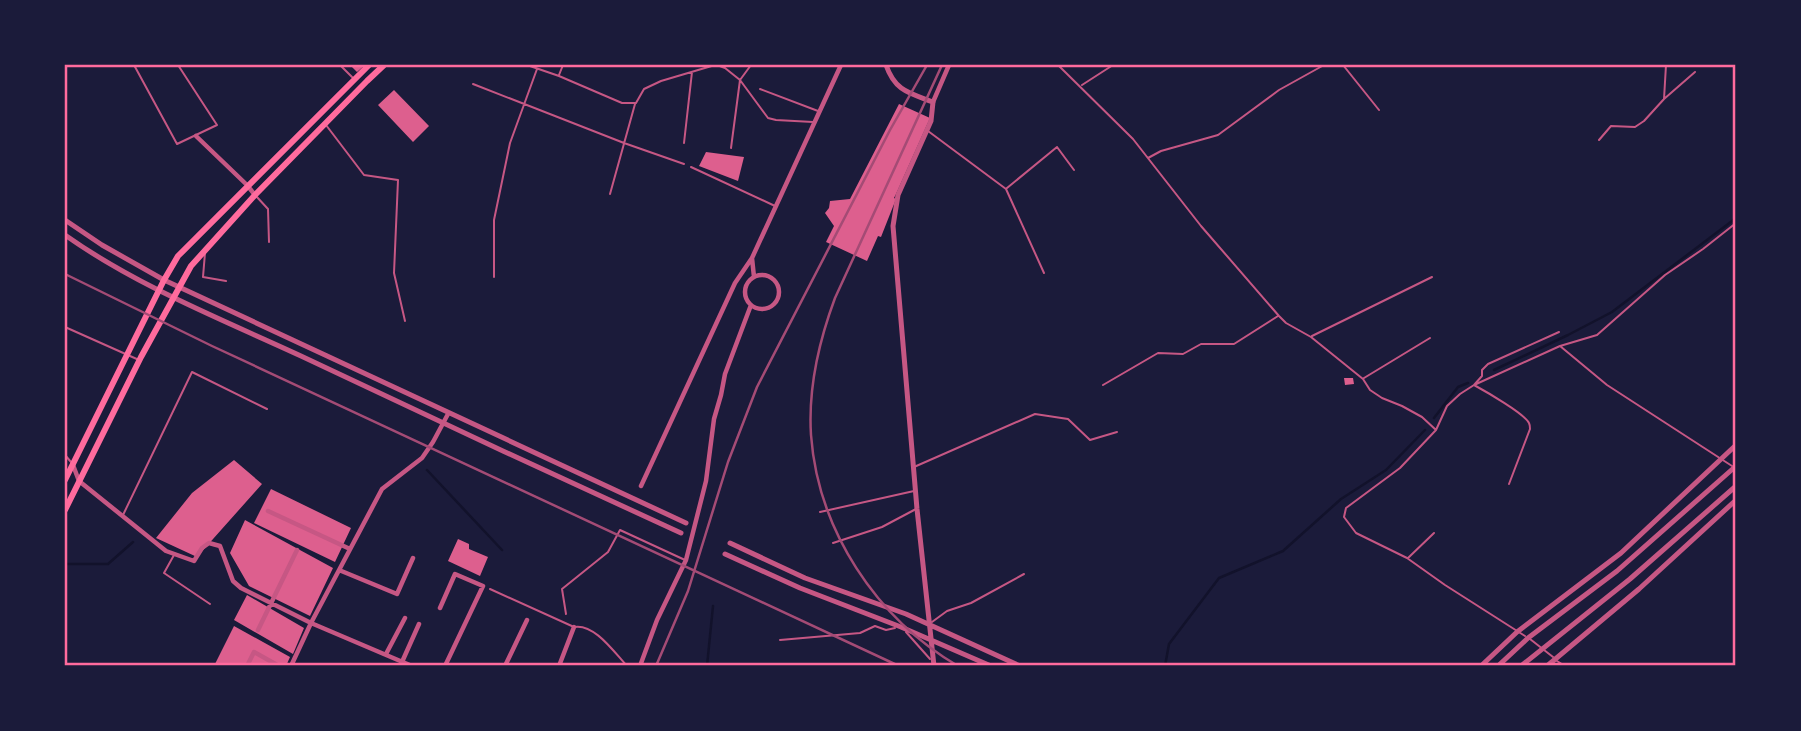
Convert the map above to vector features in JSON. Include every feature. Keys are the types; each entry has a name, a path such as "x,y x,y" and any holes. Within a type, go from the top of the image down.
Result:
{"main road":[{"path":"65,480 178,256 369,65"},
{"path":"65,510 140,360 191,266 255,195 384,65"}],"street":[{"path":"640,486 735,284 752,258 841,65"},
{"path":"886,65 897,86 933,102"},
{"path":"934,664 915,490 893,226 898,195 927,131 933,102 949,65"},
{"path":"196,136 255,195"},
{"path":"65,220 102,245 164,280 686,523"},
{"path":"65,235 96,257 173,297 681,533"},
{"path":"752,258 754,278"},
{"path":"764,276 772,279 778,288 777,299 771,306 761,309 751,306 746,299 748,283 754,278 764,276"},
{"path":"640,666 657,620 686,560 706,481 713,419 751,306"},
{"path":"291,666 383,489 422,458 447,414"},
{"path":"1481,666 1517,632 1621,553 1736,446"},
{"path":"72,464 79,481 166,551 194,561 202,548 209,543 220,546 233,581 241,589 311,623 412,666"},
{"path":"1498,666 1528,638 1617,571 1736,467"},
{"path":"1521,666 1630,579 1736,486"},
{"path":"1547,666 1639,589 1736,500"},
{"path":"268,511 351,548"},
{"path":"730,543 805,578 906,614 1020,666"},
{"path":"258,630 296,550"},
{"path":"725,554 800,588 991,666"},
{"path":"339,570 397,594 413,558"},
{"path":"440,608 455,574 483,586 445,666"},
{"path":"386,654 405,618"},
{"path":"505,666 527,620"},
{"path":"402,662 419,624"},
{"path":"559,666 574,627"},
{"path":"247,666 254,652 279,666"}],"lane":[{"path":"134,65 177,144 217,125 178,65"},
{"path":"340,65 354,79"},
{"path":"527,65 622,103 636,103"},
{"path":"559,76 563,65"},
{"path":"610,194 636,103 644,89 661,81 716,65 725,68 740,80 768,118 814,122"},
{"path":"731,148 740,80 751,65"},
{"path":"1059,65 1133,139 1201,226 1286,323 1311,337 1363,379 1370,390 1423,417 1436,430"},
{"path":"1081,86 1113,65"},
{"path":"1147,159 1161,150 1218,135 1279,90 1324,65"},
{"path":"1343,65 1379,110"},
{"path":"1664,99 1666,65"},
{"path":"494,277 494,220 510,143 537,69"},
{"path":"684,143 692,71"},
{"path":"1599,140 1611,126 1635,127 1644,121 1695,72"},
{"path":"473,84 684,164"},
{"path":"760,89 820,111"},
{"path":"325,123 364,175 398,180 394,273 405,321"},
{"path":"927,131 1006,189 1044,273"},
{"path":"1006,189 1057,147 1074,170"},
{"path":"691,167 776,206"},
{"path":"255,195 268,209 269,242"},
{"path":"1565,666 1528,638 1407,558 1356,533 1344,517 1346,508 1400,468 1436,430 1452,400 1474,385 1560,346 1597,335 1665,275 1736,223"},
{"path":"206,248 203,277 226,281"},
{"path":"1311,337 1432,276"},
{"path":"1103,385 1158,353 1183,354 1201,344 1234,344 1279,316"},
{"path":"65,327 140,360"},
{"path":"1474,385 1488,364 1559,332"},
{"path":"1363,379 1430,338"},
{"path":"1560,346 1607,385 1736,467"},
{"path":"123,516 192,372 267,410"},
{"path":"1474,385 1506,404 1530,424 1509,484"},
{"path":"914,467 1035,414 1068,419 1090,440 1117,432"},
{"path":"65,455 72,464"},
{"path":"820,512 915,490"},
{"path":"833,543 882,527 917,509"},
{"path":"566,614 562,589 608,552 620,530 686,560"},
{"path":"1407,558 1434,533"},
{"path":"175,555 164,573 210,604"},
{"path":"929,625 947,611 971,603 1024,574"},
{"path":"490,589 574,627 582,625 594,631 627,666"},
{"path":"780,640 860,632 875,626 886,630 901,627 934,664"}],"building":[{"path":"350,65 365,65 357,72"},
{"path":"394,90 429,126 413,142 378,105"},
{"path":"899,104 930,118 894,198 896,199 881,237 878,236 867,261 826,242 834,226 825,213 830,201 850,199"},
{"path":"706,152 744,157 738,181 699,166"},
{"path":"1344,378 1353,378 1354,384 1345,385"},
{"path":"234,460 262,484 197,557 156,538 192,493"},
{"path":"271,489 351,528 335,562 254,523"},
{"path":"245,520 333,568 310,616 249,586 230,553"},
{"path":"458,539 469,544 469,549 488,557 480,576 448,561"},
{"path":"247,595 304,628 293,654 234,620"},
{"path":"234,626 290,657 286,666 214,666"}],"waterway":[{"path":"1494,370 1612,312 1736,218"},
{"path":"1434,418 1458,387 1468,383"},
{"path":"1165,666 1169,644 1219,578 1283,551 1341,499 1386,470 1425,430"},
{"path":"427,470 502,550"},
{"path":"65,564 108,564 133,542"},
{"path":"707,666 713,606"}],"railway":[{"path":"656,666 688,591 728,462 757,387 890,130 927,65"},
{"path":"942,65 835,298 816,365 811,400 811,435 825,504 856,568 877,597 901,623 928,646 958,666"},
{"path":"65,274 212,346 899,666"}]}
